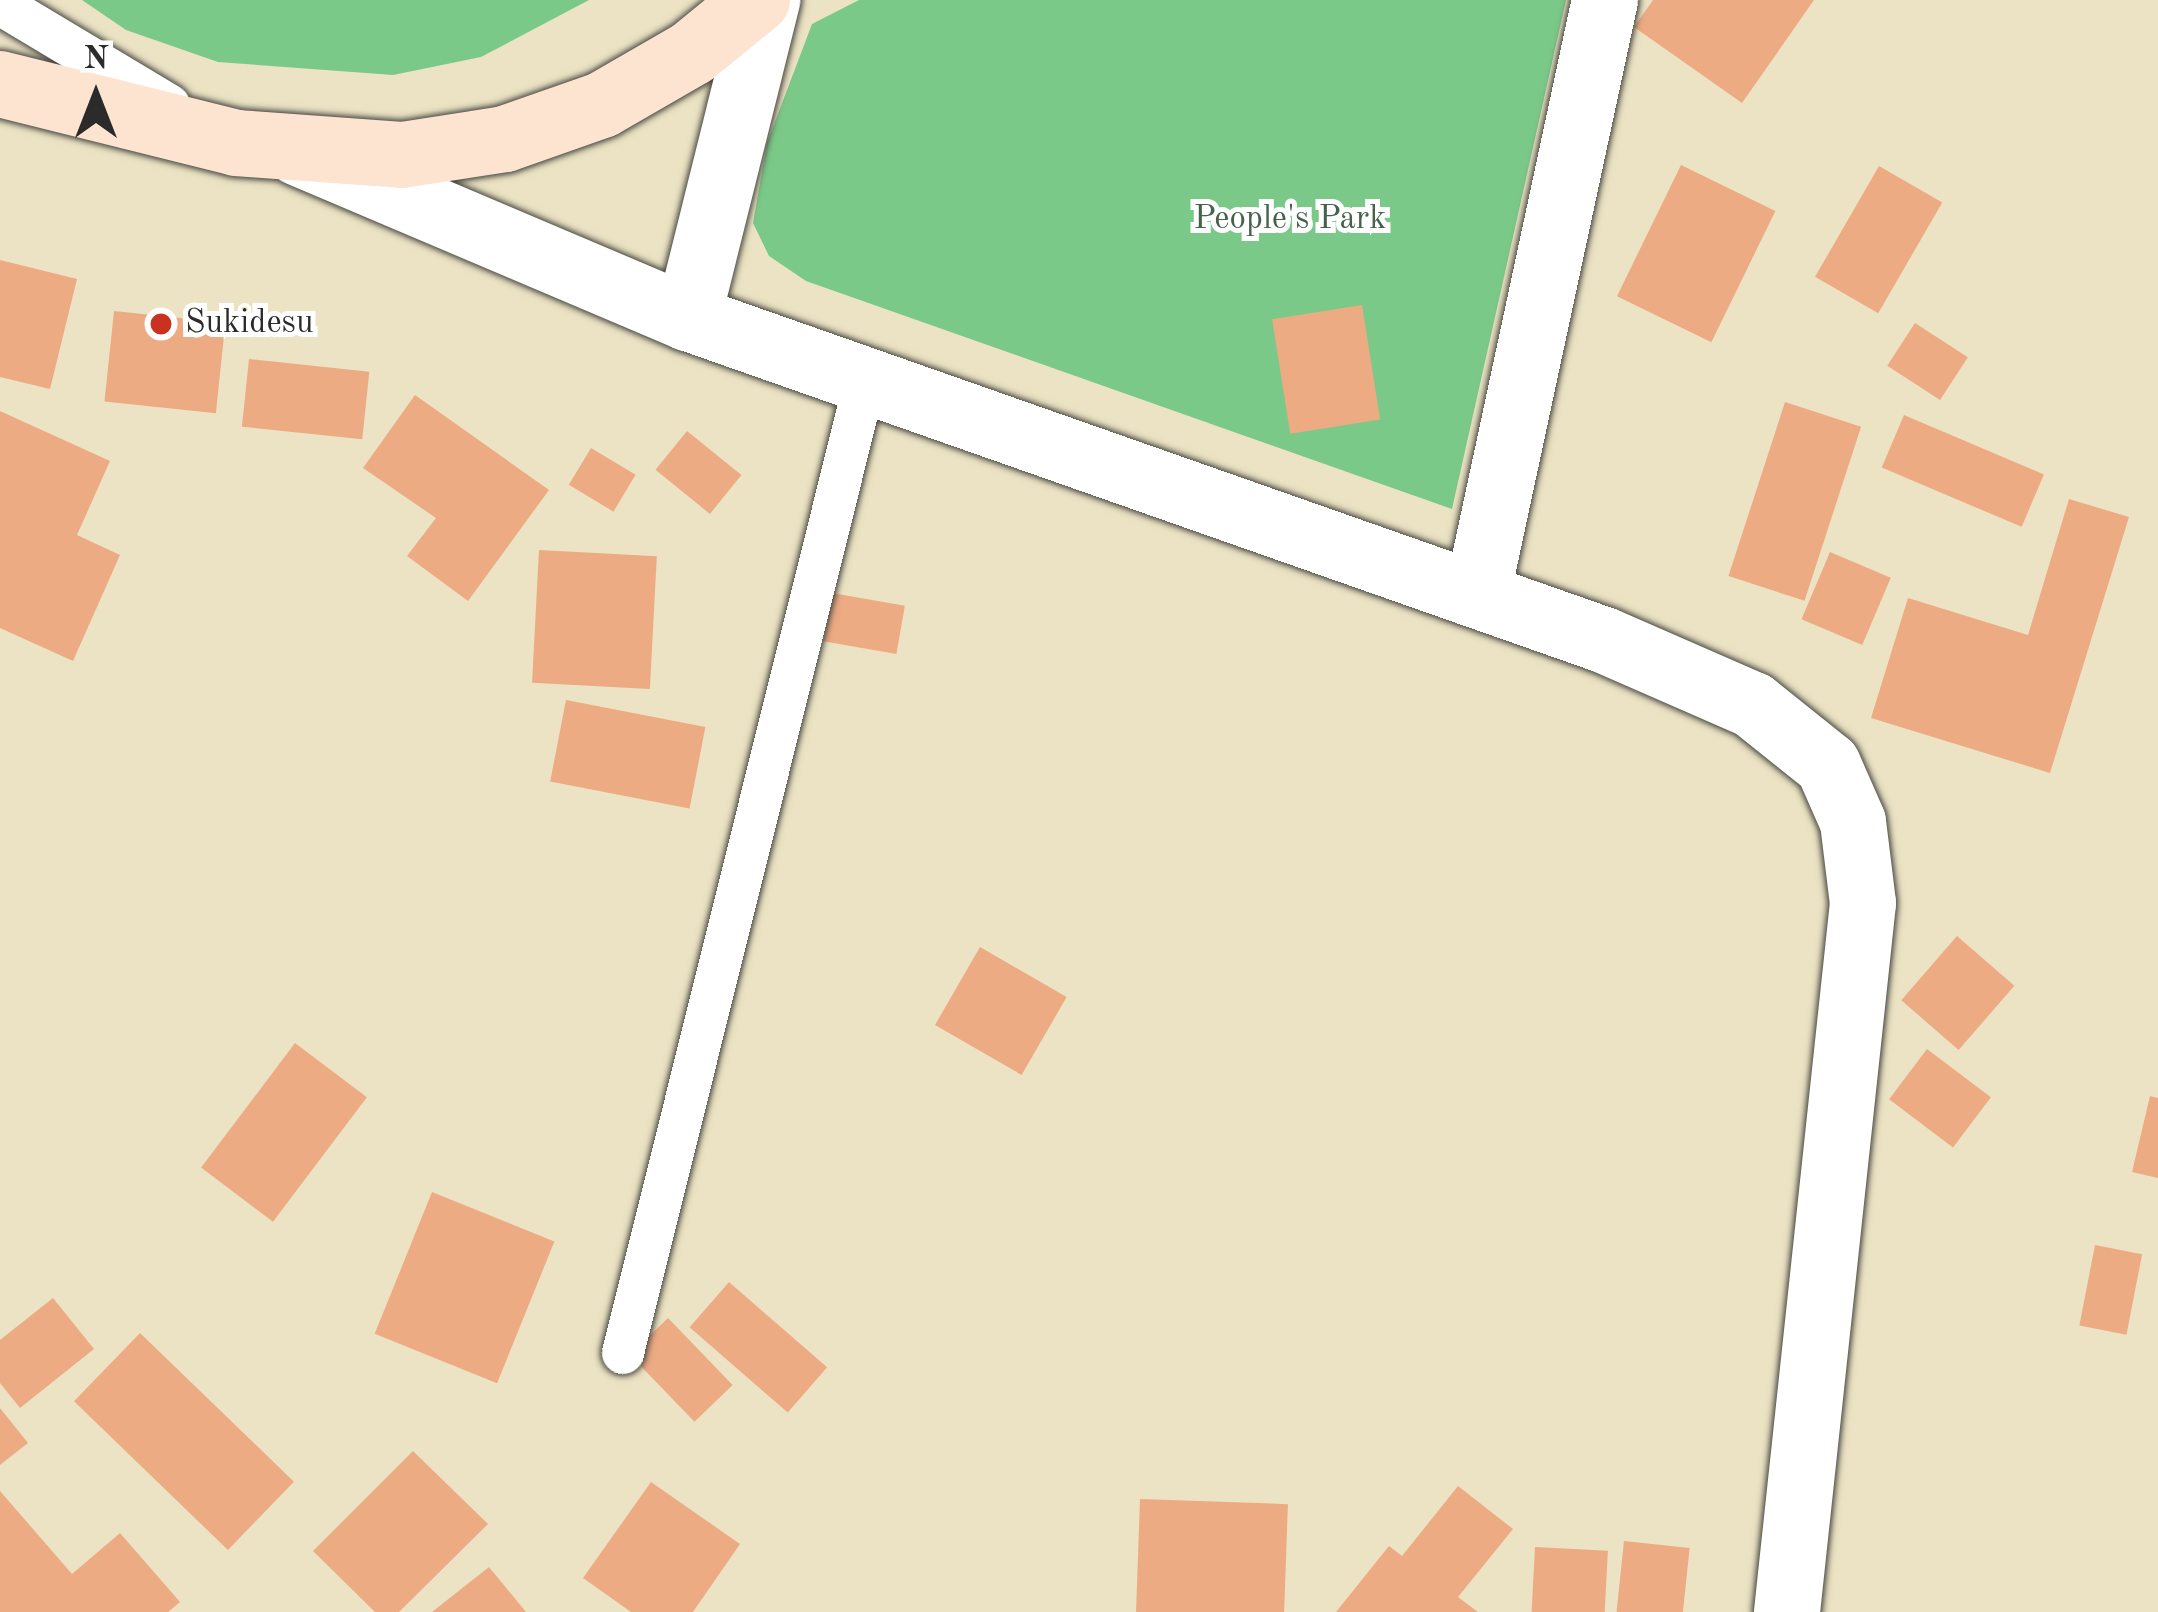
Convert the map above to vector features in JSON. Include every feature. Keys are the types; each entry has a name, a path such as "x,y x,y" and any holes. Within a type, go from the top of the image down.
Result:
{"street":[{"path":"0,84 178,133 299,154 402,155 553,124 648,80 757,0"},
{"path":"688,318 767,0"},
{"path":"1478,592 1605,0"},
{"path":"299,154 688,318 1478,592 1753,705 1828,765 1853,822 1863,903 1787,1612"}],"lane":[{"path":"0,4 126,84 299,154"},
{"path":"623,1353 866,378"}],"green space":[{"path":"82,0 589,0 481,57 393,75 218,62 126,30"},
{"name":"People's Park","path":"859,0 1566,0 1452,509 806,281 769,256 753,223 767,143 812,24"}],"building":[{"path":"1653,0 1814,0 1742,103 1634,27"},
{"path":"1681,165 1775,211 1711,342 1617,296"},
{"path":"1879,166 1942,202 1878,313 1815,277"},
{"path":"0,260 77,279 50,389 0,377"},
{"path":"1362,305 1380,420 1290,434 1272,319"},
{"path":"114,311 225,323 216,413 104,402"},
{"path":"1915,323 1968,357 1940,400 1887,366"},
{"path":"249,359 369,372 362,439 242,427"},
{"path":"415,395 549,490 468,601 407,556 436,518 363,468"},
{"path":"1785,402 1861,427 1805,601 1728,576"},
{"path":"0,411 110,461 77,535 120,555 73,661 0,628"},
{"path":"1904,415 2044,474 2022,527 1882,467"},
{"path":"687,431 741,475 710,514 656,470"},
{"path":"591,448 636,475 613,512 569,485"},
{"path":"2069,499 2129,517 2050,773 1871,718 1908,598 2028,635"},
{"path":"539,550 657,556 650,689 532,683"},
{"path":"1830,552 1891,578 1862,645 1801,619"},
{"path":"832,593 905,606 896,654 823,641"},
{"path":"566,700 705,727 690,809 550,781"},
{"path":"1957,936 2014,986 1959,1050 1901,1000"},
{"path":"980,947 1067,997 1022,1075 935,1025"},
{"path":"295,1043 367,1097 273,1222 201,1168"},
{"path":"1927,1049 1991,1097 1953,1147 1889,1099"},
{"path":"2150,1096 2158,1098 2158,1178 2132,1172"},
{"path":"432,1192 554,1241 497,1383 375,1334"},
{"path":"2095,1245 2142,1254 2126,1335 2079,1325"},
{"path":"729,1282 827,1367 788,1413 690,1327"},
{"path":"53,1298 94,1349 20,1408 0,1383 0,1340"},
{"path":"668,1318 733,1385 694,1422 630,1355"},
{"path":"140,1333 294,1482 228,1550 74,1401"},
{"path":"0,1408 28,1443 0,1465"},
{"path":"413,1451 488,1524 399,1612 375,1612 313,1551"},
{"path":"651,1482 740,1544 693,1612 631,1612 583,1578"},
{"path":"1458,1486 1513,1529 1458,1597 1478,1612 1336,1612 1389,1546 1402,1556"},
{"path":"0,1491 72,1574 120,1533 180,1602 168,1612 0,1612"},
{"path":"1140,1499 1288,1504 1284,1612 1136,1612"},
{"path":"1624,1541 1690,1548 1683,1612 1617,1612"},
{"path":"1535,1547 1608,1551 1605,1612 1532,1612"},
{"path":"489,1567 526,1612 432,1612"}],"place":[{"name":"Sukidesu","path":"161,324"}]}
